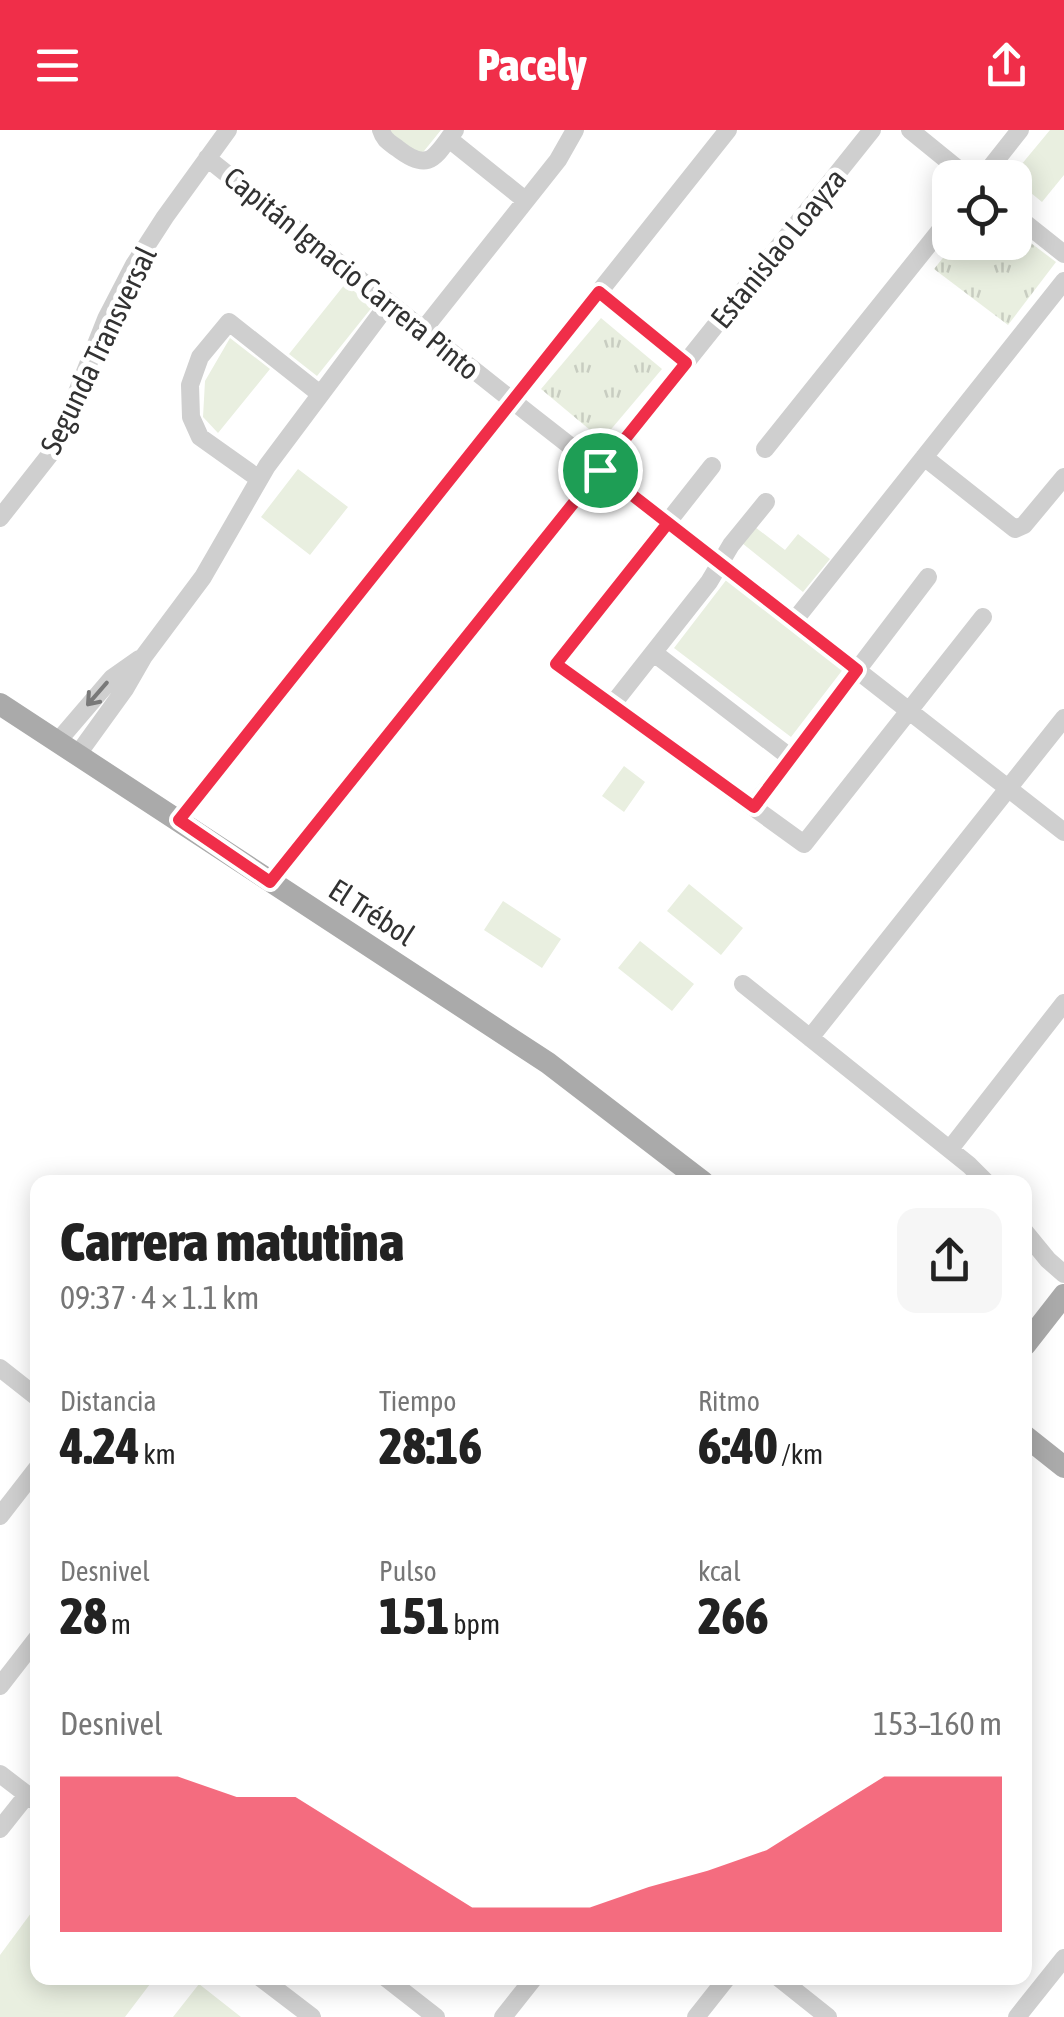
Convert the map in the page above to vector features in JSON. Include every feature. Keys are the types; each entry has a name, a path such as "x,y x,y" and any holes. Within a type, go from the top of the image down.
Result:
{"main road":[{"name":"El Trébol","path":"0,704 548,1063 694,1175"},
{"path":"1032,1336 1064,1295"},
{"path":"1032,1442 1064,1467"}],"street":[{"name":"Segunda Transversal","path":"0,518 55,448 120,292 149,241 228,130"},
{"path":"381,130 383,138 412,160 424,161 436,156 452,134 525,200"},
{"path":"423,330 558,160 576,130"},
{"path":"179,820 728,130"},
{"name":"Estanislao Loayza","path":"270,882 872,130"},
{"path":"910,130 947,160"},
{"path":"996,160 1020,130"},
{"name":"Capitán Ignacio Carrera Pinto","path":"206,158 1064,832"},
{"path":"1032,229 1064,254"},
{"path":"765,449 932,240"},
{"path":"794,621 1064,281"},
{"path":"599,292 686,363"},
{"path":"68,747 125,690 144,656 203,578 258,479 390,303"},
{"path":"258,479 200,437 191,417 190,385 200,357 229,322 320,394"},
{"path":"924,456 1014,529 1024,526 1064,477"},
{"path":"712,466 556,664 804,844 984,617"},
{"path":"612,705 710,582 732,545 766,502"},
{"path":"754,807 928,577"},
{"path":"654,652 791,758"},
{"path":"810,1038 1064,718"},
{"path":"742,984 979,1175"},
{"path":"950,1149 1064,1003"},
{"path":"1032,1240 1064,1274"},
{"path":"0,1368 30,1392"},
{"path":"0,1516 30,1477"},
{"path":"0,1686 30,1647"},
{"path":"0,1774 30,1797"},
{"path":"0,1830 30,1801"},
{"path":"1017,2017 1064,1958"},
{"path":"270,1985 312,2017"},
{"path":"395,1985 436,2017"},
{"path":"503,2017 528,1985"},
{"path":"696,2017 722,1985"},
{"path":"788,1985 828,2017"}],"green space":[{"path":"386,130 441,130 420,156"},
{"path":"1050,130 1064,130 1064,175 1042,202 1032,194 1032,160 1025,160"},
{"path":"1032,244 1056,262 1008,325 934,269 941,260 1032,260"},
{"path":"345,284 373,306 317,376 289,354"},
{"path":"601,318 662,369 602,440 541,389"},
{"path":"230,338 270,369 218,433 203,417 205,381"},
{"path":"298,469 348,507 310,555 261,517"},
{"path":"755,527 785,550 798,534 830,559 803,592 742,543"},
{"path":"727,579 844,668 791,737 674,648"},
{"path":"624,766 645,782 624,812 602,796"},
{"path":"689,884 743,928 721,955 667,911"},
{"path":"503,901 561,939 542,968 484,930"},
{"path":"640,941 694,984 672,1011 618,968"},
{"path":"30,1914 30,1985 149,1985 125,2017 0,2017 0,1955"},
{"path":"200,1985 241,2017 173,2017"}],"route":[{"path":"600,470 270,882 179,820 599,292 686,363 600,470 857,670 754,807 556,664 668,523 600,470"}]}
